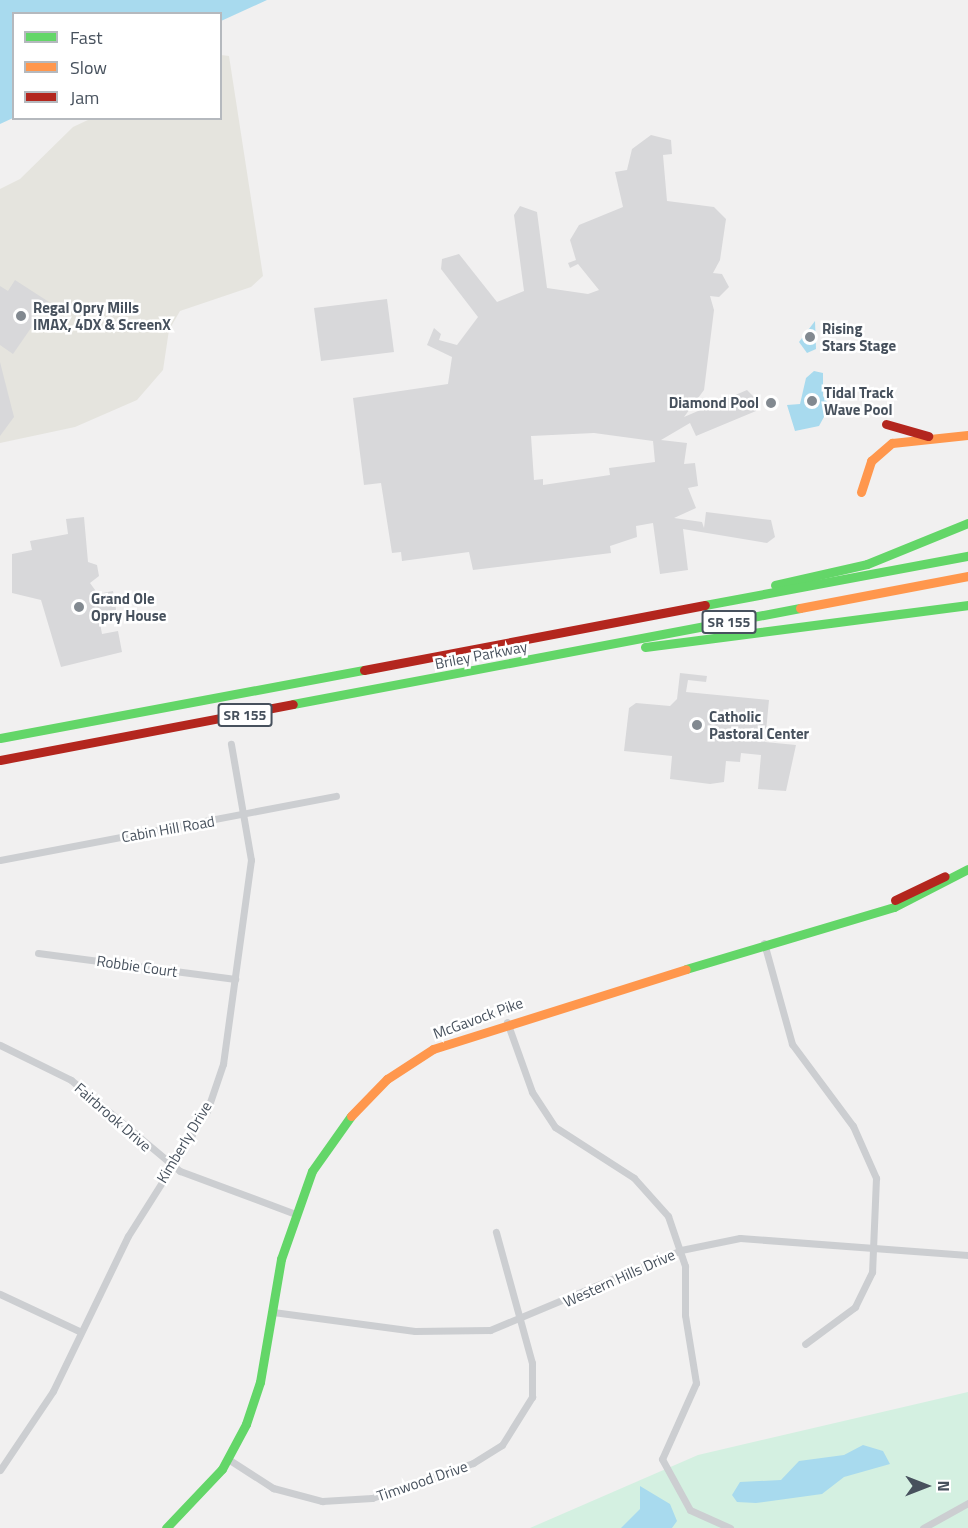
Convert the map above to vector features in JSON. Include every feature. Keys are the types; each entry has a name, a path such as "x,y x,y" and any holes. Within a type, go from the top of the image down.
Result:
{"main road":[{"path":"886,424 935,438"},
{"path":"861,492 871,461 884,447 968,435"},
{"path":"651,614 867,564 968,523"},
{"name":"Briley Parkway","path":"0,738 968,556"},
{"name":"Briley Parkway","path":"0,760 489,669 968,576"},
{"path":"489,669 968,604"},
{"name":"McGavock Pike","path":"871,911 968,861"},
{"name":"McGavock Pike","path":"166,1528 228,1459 260,1382 293,1213 328,1144 373,1091 433,1049 507,1022 917,896 968,869"}],"street":[{"name":"Kimberly Drive","path":"0,1470 53,1391 81,1332 170,1164 207,1111 223,1064 251,860 246,815 231,744"},
{"name":"Cabin Hill Road","path":"0,860 246,815 336,796"},
{"path":"764,942 792,1044 853,1126 876,1178 872,1272 855,1307 805,1344"},
{"name":"Robbie Court","path":"38,953 235,979"},
{"path":"507,1022 532,1092 555,1127 651,1192 669,1216 681,1250 696,1383 662,1459 690,1510 730,1528"},
{"name":"Fairbrook Drive","path":"0,1045 71,1080 170,1164 222,1190 293,1213"},
{"name":"Timwood Drive","path":"228,1459 273,1488 322,1501 372,1498 473,1463 502,1445 532,1397 523,1320 496,1232"},
{"name":"Western Hills Drive","path":"273,1312 415,1330 490,1330 523,1320 681,1250 741,1238 874,1246 968,1255"},
{"path":"0,1294 81,1332"},
{"path":"923,1528 968,1503"}],"shaded area":[{"path":"222,55 229,56 263,276 251,287 180,311 169,330 163,370 137,400 75,427 0,443 0,189 20,179 73,127 88,120 222,120"}],"green space":[{"path":"968,1392 968,1528 530,1528 698,1455"}],"water":[{"path":"0,0 267,0 222,21 222,12 12,12 12,118 0,124"},
{"name":"Rising Stars Stage","path":"815,321 816,349 807,353 799,342"},
{"name":"Tidal Track Wave Pool","path":"814,371 823,373 823,396 830,406 819,426 795,431 787,405 800,404 806,378"},
{"path":"863,1445 883,1451 890,1464 844,1477 822,1494 756,1503 737,1502 732,1495 740,1482 781,1480 799,1461 844,1455"},
{"path":"640,1486 670,1504 677,1521 672,1528 621,1528 640,1509"}],"building":[{"path":"651,135 671,140 672,154 663,155 667,201 714,207 726,219 720,260 713,273 722,274 729,287 719,297 710,296 714,310 704,390 684,417 747,390 758,401 756,411 696,436 690,423 661,440 687,443 684,464 695,463 698,486 688,488 696,508 674,518 702,522 704,528 706,512 771,520 775,537 767,543 683,529 688,570 660,574 653,523 636,526 637,537 610,546 611,553 473,570 469,552 402,561 401,552 392,553 381,483 364,485 353,398 448,384 452,357 427,345 434,328 441,334 439,340 457,345 478,317 441,269 442,259 459,254 497,302 524,291 514,215 520,206 537,212 547,288 588,294 599,290 578,264 570,268 568,263 576,260 570,240 579,225 623,207 615,172 627,170 632,149","holes":["594,433 653,441 655,462 609,468 610,475 543,485 543,479 534,480 531,436"]},
{"name":"Regal Opry Mills IMAX, 4DX & ScreenX","path":"15,280 49,302 13,354 0,345 0,286 8,291"},
{"path":"387,299 394,352 321,361 314,308"},
{"path":"0,362 14,417 0,436"},
{"name":"Grand Ole Opry House","path":"84,517 88,562 97,565 99,576 90,583 98,594 113,591 117,615 99,618 102,634 118,631 122,652 61,667 41,600 12,593 12,554 32,550 30,541 68,534 66,519"},
{"name":"Catholic Pastoral Center","path":"680,673 707,676 706,682 688,680 686,692 769,700 765,742 796,745 786,791 758,789 761,755 741,753 740,762 726,761 724,782 710,784 670,779 672,756 624,751 629,708 636,703 670,706 677,699"}],"traffic: fast":[{"path":"775,585 867,564 968,523"},
{"path":"705,605 968,556"},
{"path":"645,647 968,605"},
{"path":"293,704 800,608"},
{"path":"0,738 364,670"},
{"path":"686,969 894,907 968,869"},
{"path":"166,1528 222,1469 246,1424 260,1382 281,1259 312,1171 351,1116"}],"traffic: slow":[{"path":"861,492 871,461 892,443 968,435"},
{"path":"800,608 968,576"},
{"path":"351,1116 387,1079 433,1049 686,969"}],"traffic: jam":[{"path":"886,424 928,436"},
{"path":"364,670 705,605"},
{"path":"0,760 293,704"},
{"path":"895,900 945,876"}],"place":[{"name":"Regal Opry Mills IMAX, 4DX & ScreenX","path":"21,316"},
{"name":"Rising Stars Stage","path":"810,337"},
{"name":"Tidal Track Wave Pool","path":"812,401"},
{"name":"Diamond Pool","path":"771,403"},
{"name":"Grand Ole Opry House","path":"79,607"},
{"name":"Catholic Pastoral Center","path":"697,725"}]}
